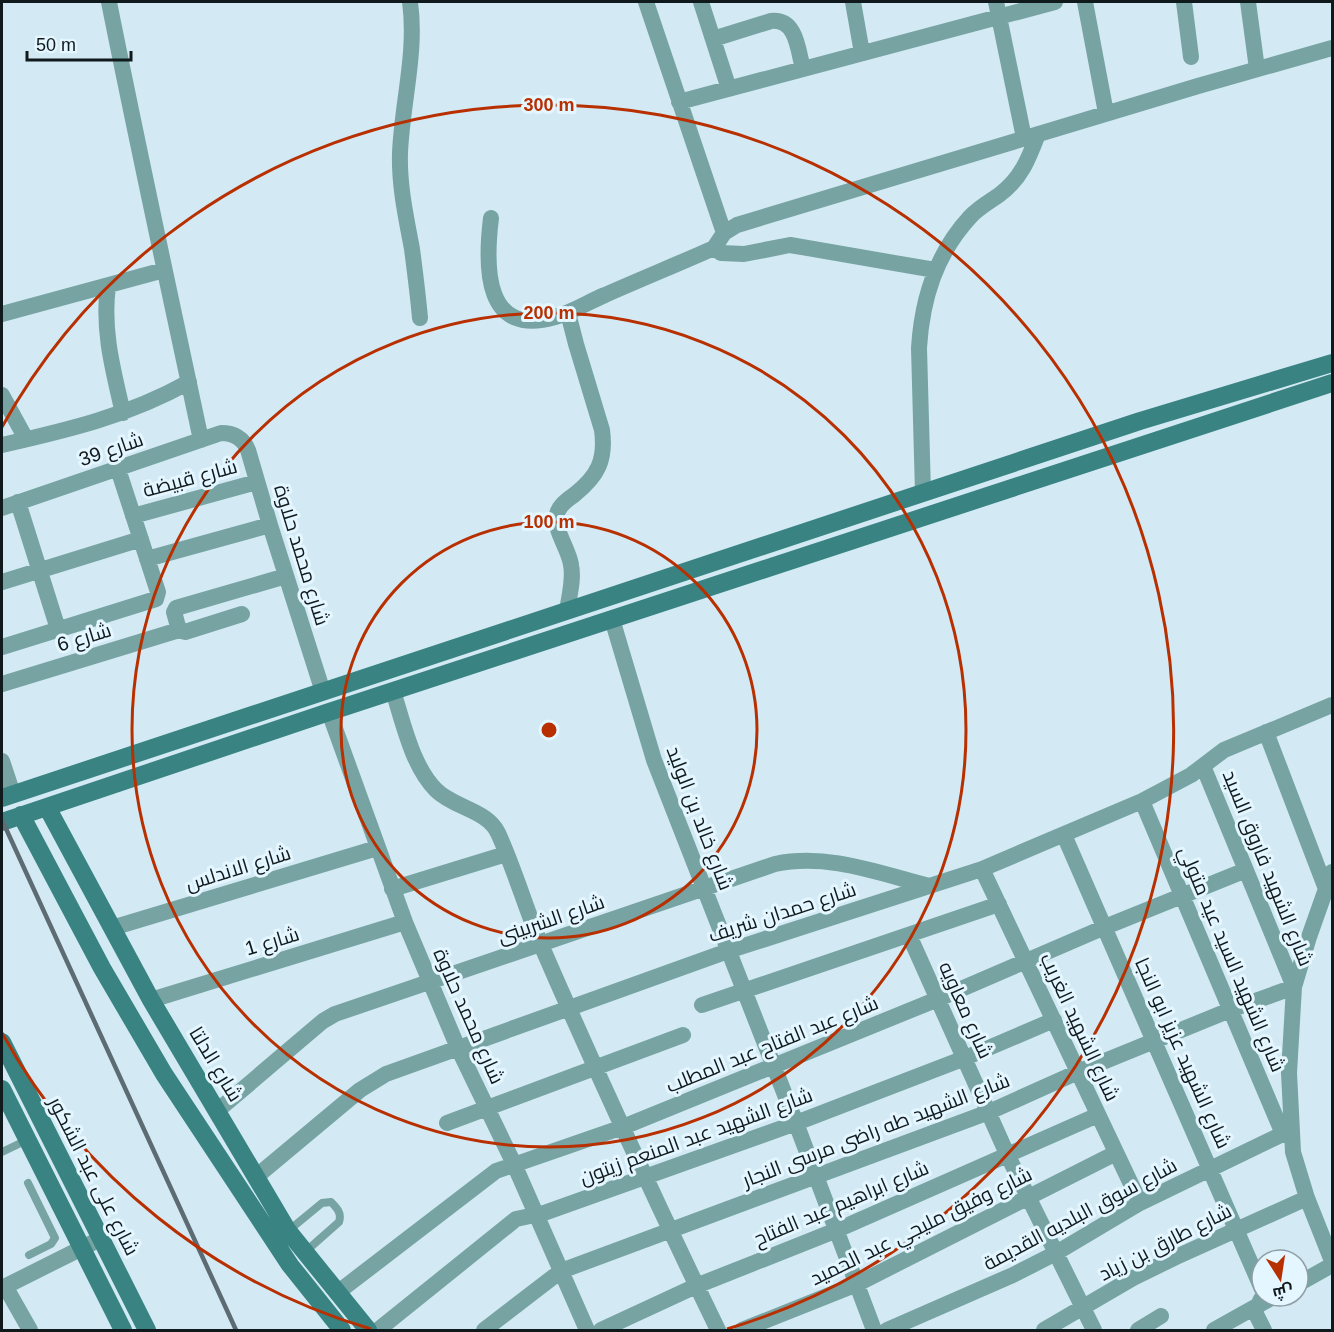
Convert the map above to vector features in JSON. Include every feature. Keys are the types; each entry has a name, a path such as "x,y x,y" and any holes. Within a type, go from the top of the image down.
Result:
{"main road":[{"path":"7,796 1140,421 1332,363"},
{"path":"2,822 328,712 1332,383"},
{"path":"539,620 547,640"},
{"name":"شارع الدلتا","path":"47,807 151,1000 260,1181 286,1238 290,1265 342,1330"},
{"name":"شارع الدلتا","path":"21,815 102,968 164,1074 247,1199 304,1253 368,1330"},
{"path":"70,908 93,894"},
{"name":"شارع على عبد الشكور","path":"2,1042 147,1330"},
{"path":"2,1089 123,1330"},
{"path":"247,1199 260,1181"},
{"path":"290,1265 304,1253"}],"street":[{"path":"109,2 201,440"},
{"path":"410,2 412,43 402,134 400,179 414,262 420,318"},
{"path":"646,2 724,233"},
{"path":"701,2 729,89"},
{"path":"853,2 862,53"},
{"path":"679,102 862,53 997,9 1055,2"},
{"path":"1085,2 1106,113"},
{"path":"1184,2 1191,57"},
{"path":"1248,2 1257,69"},
{"path":"923,493 919,348 927,295 935,270 952,239 971,216 1000,194 1026,166 1031,136 997,9"},
{"path":"713,39 771,21 781,21 792,30 803,69"},
{"path":"491,218 489,272 492,291 499,305 510,315 525,321 569,317 608,293 714,248 724,233 737,225 1106,113 1332,48"},
{"path":"714,248 721,253 744,254 790,245 935,270"},
{"path":"2,314 164,270"},
{"path":"108,286 106,339 123,413"},
{"path":"567,612 572,578 571,563 558,527 557,516 561,506 588,484 595,475 603,453 604,442 569,317"},
{"path":"2,445 75,428 123,413 189,382"},
{"path":"2,395 26,440"},
{"name":"شارع 39","path":"2,508 221,433 235,435"},
{"name":"شارع محمد حلاوة","path":"235,435 246,444 285,576 323,692"},
{"path":"2,647 153,601 158,592 118,469"},
{"name":"شارع قبيضة","path":"133,516 258,482"},
{"path":"18,502 58,629"},
{"path":"147,559 270,525"},
{"path":"2,582 141,539"},
{"path":"242,614 185,632 179,630 174,612 176,608 285,576"},
{"name":"شارع خالد بن الوليد","path":"612,619 654,760 817,1177 874,1330"},
{"name":"شارع 6","path":"2,684 179,630"},
{"path":"393,691 417,760 428,780 453,803 487,819 496,830 541,945 670,1231 718,1330"},
{"name":"شارع حمدان شريف","path":"260,1181 373,1082 401,1068 728,951 982,868 1142,801 1191,775 1224,750 1332,705"},
{"name":"شارع محمد حلاوة","path":"328,712 405,922 459,1048 514,1164 587,1330"},
{"path":"1266,732 1326,889"},
{"path":"2,761 7,796"},
{"name":"شارع الشهيد فاروق السيد","path":"1203,766 1294,987"},
{"name":"شارع الشهيد السيد عيد متولي","path":"1142,801 1230,1010 1287,1132"},
{"name":"شارع الشهيد عزيز ابو النجا","path":"1064,835 1250,1261"},
{"name":"شارع الاندلس","path":"112,928 377,848"},
{"path":"392,889 506,854"},
{"name":"شارع الشربينى","path":"218,1111 329,1017 775,864 806,860 837,862 929,886"},
{"name":"شارع الشهيد الغريب","path":"982,868 1140,1203"},
{"name":"شارع عبد الفتاح عبد المطلب","path":"337,1293 487,1176 514,1164 623,1127 1246,870"},
{"path":"1310,1277 1332,1263 1307,1198 1287,1132 1290,1044 1294,987 1332,872"},
{"path":"702,1005 999,904"},
{"name":"شارع 1","path":"151,1000 405,922"},
{"name":"شارع معاويه","path":"909,934 1007,1154 1094,1330"},
{"name":"شارع الشهيد طه راضى مرسى النجار","path":"484,1330 561,1271 989,1112 1078,1072 1230,1010 1294,987"},
{"name":"شارع الشهيد عبد المنعم زيتون","path":"378,1330 516,1219 536,1215 646,1178 796,1123 965,1058 1054,1020"},
{"path":"447,1123 682,1035"},
{"name":"شارع ابراهيم عبد الفتاح","path":"601,1330 696,1286 837,1230 1098,1115"},
{"name":"شارع سوق البلديه القديمة","path":"887,1330 955,1302 1056,1253 1140,1203 1287,1132"},
{"name":"شارع وفيق مليجي عبد الحميد","path":"742,1330 857,1284 1116,1153"},
{"name":"شارع طارق بن زياد","path":"1044,1330 1133,1278 1307,1198"},
{"path":"30,1330 3,1287 100,1239"},
{"path":"1215,1330 1250,1307"},
{"path":"1258,1308 1256,1315 1264,1330"},
{"path":"1138,1330 1161,1316"}],"lane":[{"path":"2,1152 27,1140"},
{"path":"28,1183 55,1235 53,1243 29,1255"},
{"path":"286,1238 322,1203 331,1202 341,1215 339,1222 304,1253"},
{"path":"46,1246 54,1262"}],"railway":[{"path":"2,820 236,1330"}]}
